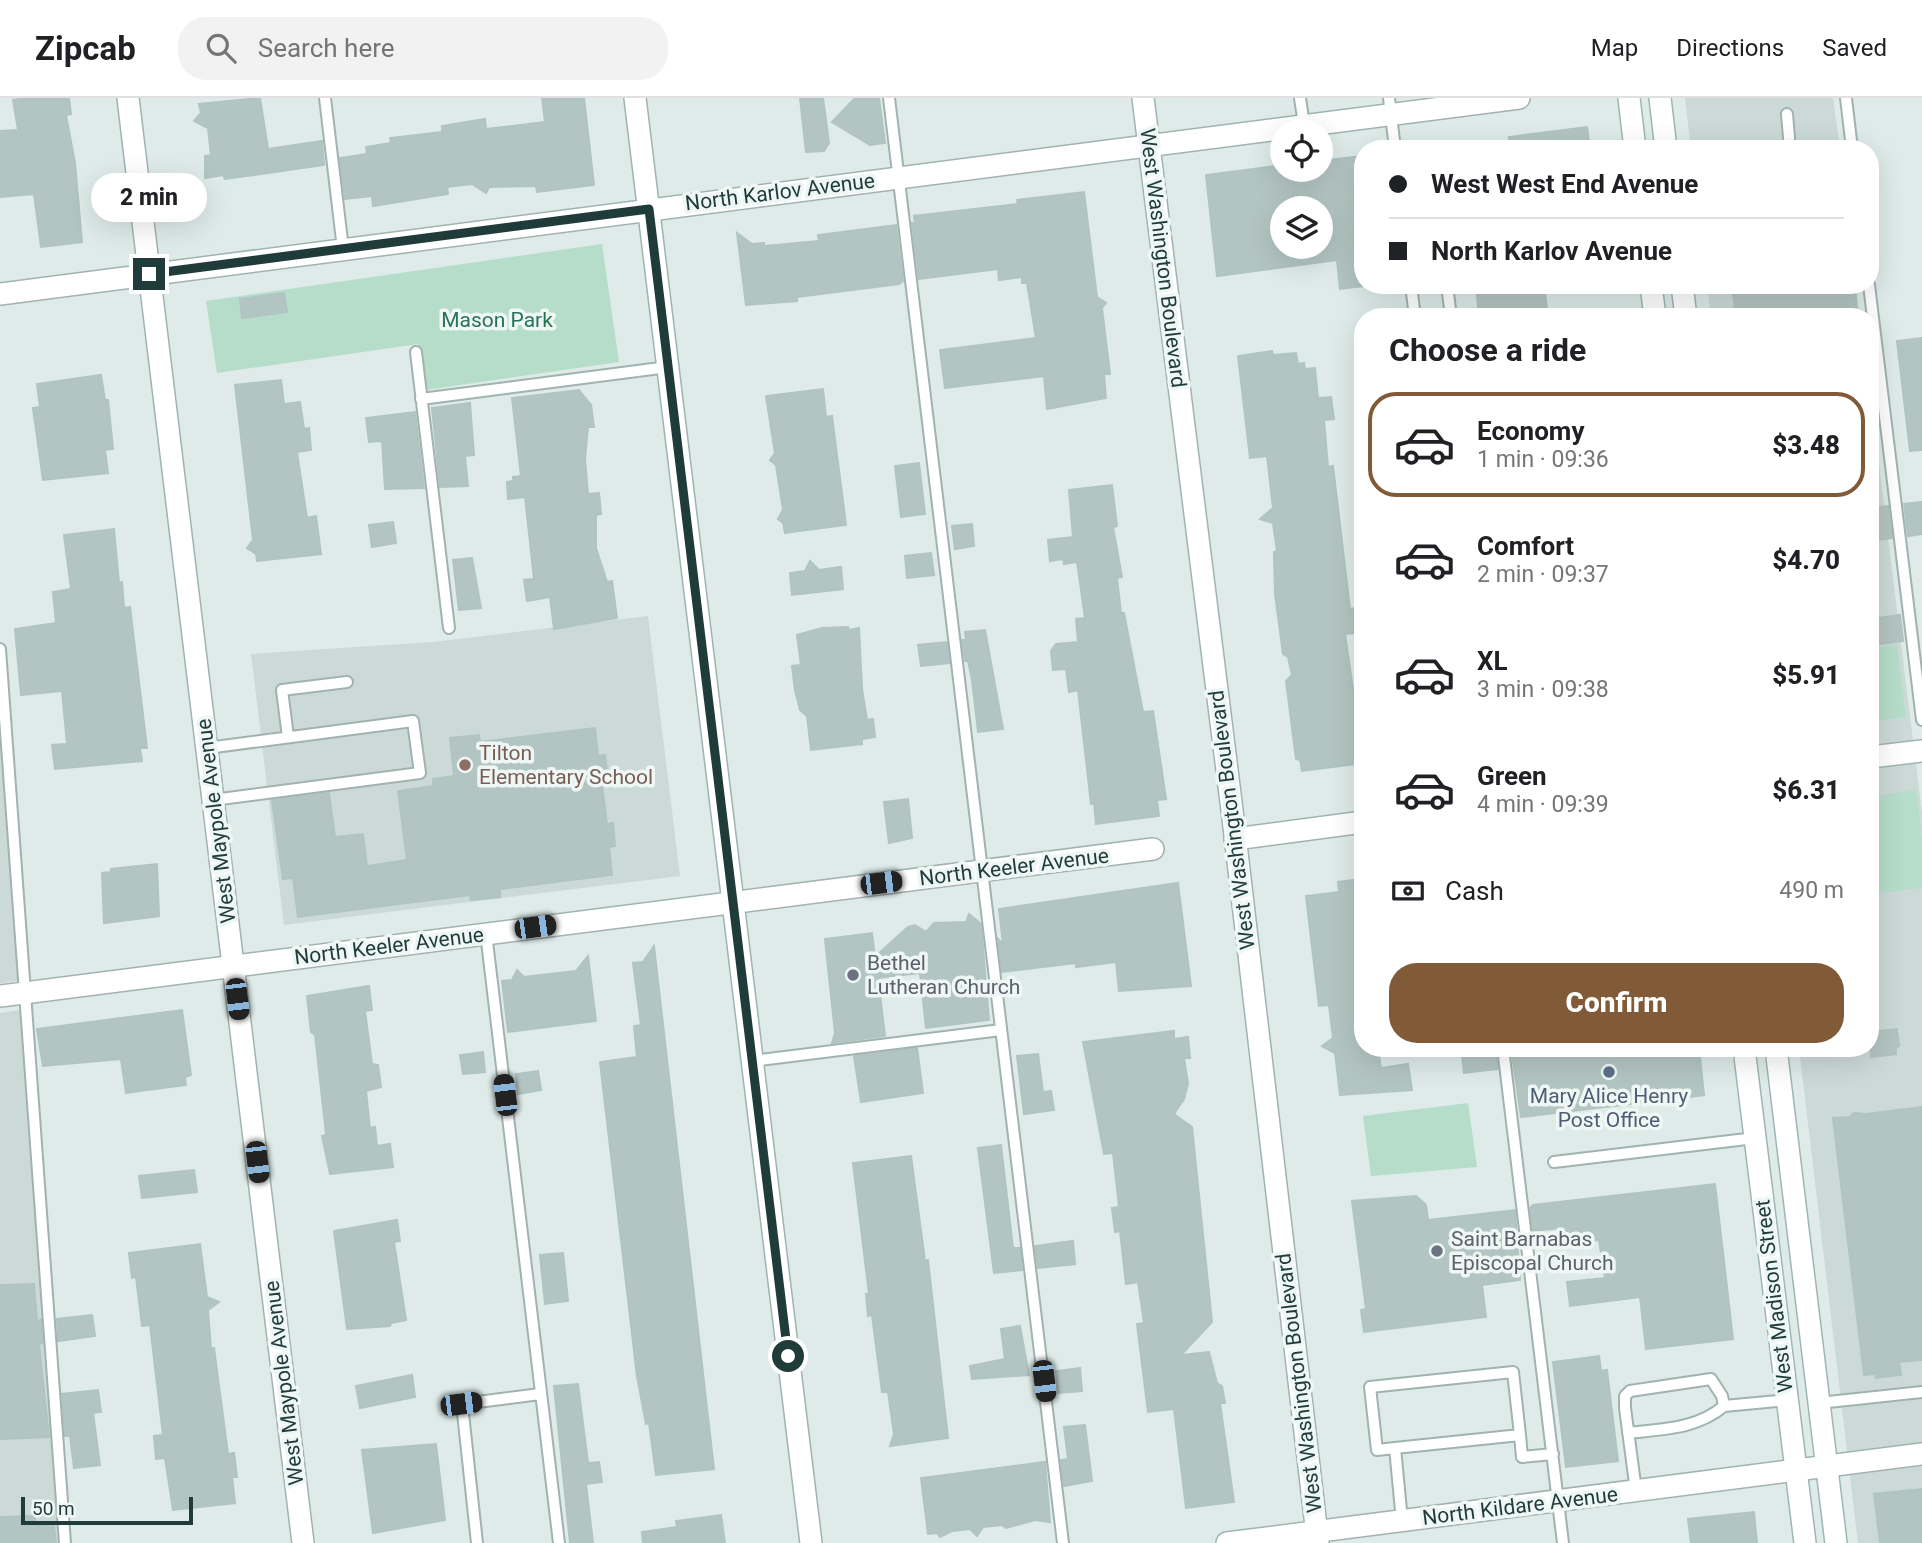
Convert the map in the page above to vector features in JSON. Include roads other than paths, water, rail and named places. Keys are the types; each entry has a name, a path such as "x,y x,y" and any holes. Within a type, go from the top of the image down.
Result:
{"street":[{"name":"West Maypole Avenue","path":"128,98 303,1543"},
{"path":"635,98 811,1543"},
{"name":"West Washington Boulevard","path":"1143,98 1235,839 1317,1537"},
{"name":"North Karlov Avenue","path":"1331,119 1390,106 1519,98"},
{"path":"1629,98 1634,140"},
{"path":"1660,98 1665,140"},
{"name":"North Karlov Avenue","path":"0,294 1270,129"},
{"path":"1879,756 1922,751"},
{"path":"1235,839 1354,823"},
{"name":"North Keeler Avenue","path":"0,996 1153,849"},
{"name":"West Madison Street","path":"1745,1057 1787,1400 1836,1543"},
{"name":"West Madison Street","path":"1777,1057 1819,1403 1805,1543"},
{"name":"North Kildare Avenue","path":"1227,1543 1317,1537 1402,1521 1922,1454"}],"lane":[{"path":"325,98 343,249"},
{"path":"889,98 1063,1543"},
{"path":"1300,98 1303,119"},
{"path":"1846,98 1851,140"},
{"path":"1390,106 1394,140"},
{"path":"1787,114 1789,140"},
{"path":"416,352 449,628"},
{"path":"421,399 668,367"},
{"path":"1879,367 1922,720"},
{"path":"0,649 65,1543"},
{"path":"288,737 282,690 347,682"},
{"path":"207,748 413,721 420,773 213,800"},
{"path":"486,933 559,1543"},
{"path":"752,1061 1001,1030"},
{"path":"1504,1057 1563,1543"},
{"path":"1555,1162 1755,1138"},
{"path":"1520,1435 1377,1450 1370,1387 1513,1372 1520,1435 1522,1457 1553,1454"},
{"path":"1636,1491 1625,1396 1642,1387 1711,1379 1722,1396 1724,1406"},
{"path":"1819,1403 1922,1392"},
{"path":"477,1543 461,1404 540,1394"},
{"path":"1628,1433 1693,1425 1711,1417 1724,1406 1787,1400"},
{"path":"1395,1448 1402,1521"}],"place":[{"name":"Tilton Elementary School","path":"465,765"},
{"name":"Bethel Lutheran Church","path":"853,975"},
{"name":"Mary Alice Henry Post Office","path":"1609,1072"},
{"name":"Saint Barnabas Episcopal Church","path":"1437,1251"}],"park label":[{"name":"Mason Park","path":"497,320"}]}
